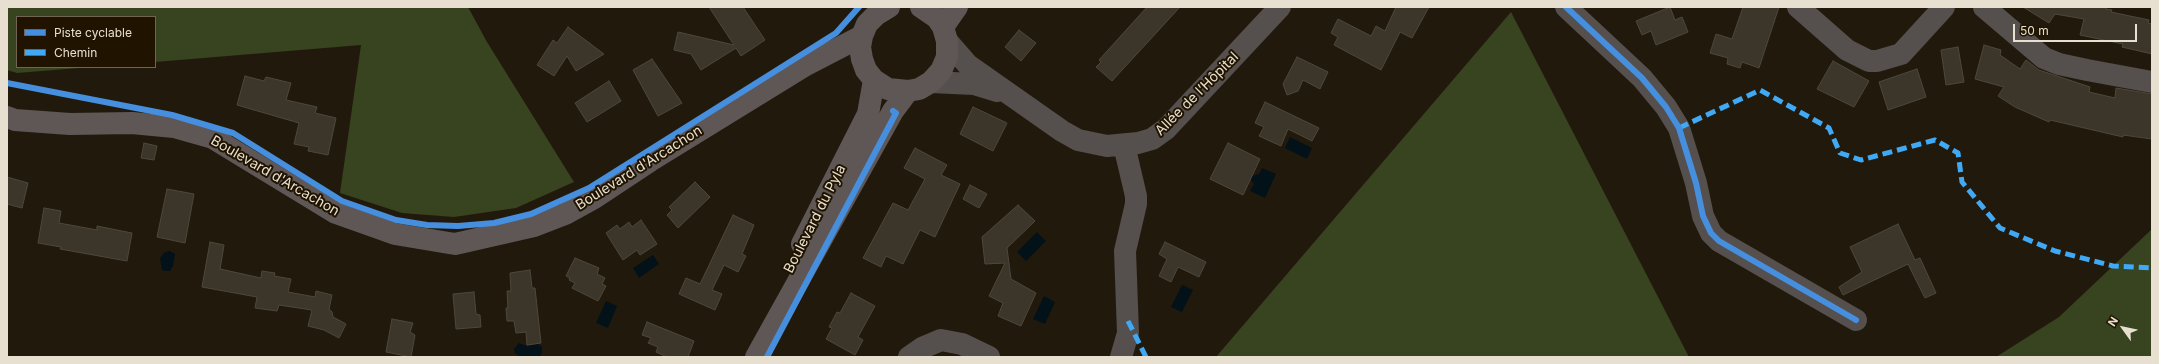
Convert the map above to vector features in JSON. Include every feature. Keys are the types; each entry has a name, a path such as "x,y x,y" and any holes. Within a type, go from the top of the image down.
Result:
{"main road":[{"path":"870,75 862,59 860,47 862,36 867,24 876,15 889,7"},
{"path":"908,91 919,89 931,82 941,71 947,57 945,34 937,18 921,7"},
{"path":"945,34 957,7"},
{"name":"Boulevard d'Arcachon","path":"7,117 14,120 70,124 132,123 174,127 213,138 336,213 395,234 455,244 534,226 565,214 594,198 650,161 806,65 862,36"},
{"name":"Boulevard d'Arcachon","path":"806,65 834,61 870,75 888,89 908,91"},
{"name":"Boulevard du Pyla","path":"749,357 781,286 868,114 870,75"},
{"name":"Boulevard du Pyla","path":"756,357 892,111 908,91"}],"street":[{"name":"Allée de l’Hôpital","path":"945,34 968,65 1014,98 1078,140 1107,146 1124,145 1152,139 1166,129 1280,7"},
{"path":"1566,7 1642,78 1666,107 1679,128 1696,183 1703,216 1711,233 1718,241 1856,320"},
{"path":"1798,7 1847,50 1869,61 1877,61 1901,54 1944,7"},
{"path":"1984,7 2044,58 2059,64 2152,82"},
{"name":"Allée de l’Hôpital","path":"931,82 974,84 1014,98"},
{"path":"1121,357 1128,332 1125,251 1136,204 1136,196 1124,145"},
{"path":"909,357 931,343 941,340 962,344 989,357"}],"green space":[{"path":"7,7 468,7 487,42 574,182 516,208 454,217 402,213 340,193 361,45 156,62 156,16 16,16 16,68 79,68 17,73 7,70"},
{"path":"1511,12 1689,357 1216,357"},
{"path":"2152,229 2152,357 1996,357 2059,317"}],"shaded area":[{"path":"1290,137 1312,148 1307,159 1285,148"},
{"path":"1262,168 1276,174 1265,198 1250,191 1254,184 1251,180 1252,176 1259,174"},
{"path":"1037,232 1046,241 1026,261 1017,252"},
{"path":"170,251 175,254 173,266 170,271 162,270 160,258 165,252"},
{"path":"653,255 659,264 639,278 633,268"},
{"path":"1182,285 1193,290 1182,312 1171,307"},
{"path":"1044,296 1055,302 1045,324 1033,319"},
{"path":"606,301 617,306 608,328 596,323"},
{"path":"519,343 527,346 538,344 542,347 540,357 520,357 515,353 514,349"}],"building":[{"path":"709,7 743,7 765,40 741,56 736,48 701,70 691,54 674,50 678,32 734,45"},
{"path":"1147,7 1180,7 1112,81 1096,67 1101,62 1099,60"},
{"path":"1396,7 1429,7 1412,38 1400,32 1381,70 1334,45 1338,37 1331,33 1338,19 1371,36 1376,26 1385,31"},
{"path":"1670,7 1675,20 1682,17 1688,32 1656,45 1651,31 1642,35 1636,21"},
{"path":"1743,7 1779,7 1759,68 1742,62 1740,68 1727,64 1728,58 1710,53 1716,34 1732,39"},
{"path":"2023,7 2107,7 2106,9 2112,10 2111,12 2149,20 2148,23 2152,24 2152,54 2122,47 2123,44 2080,35 2084,19 2055,14 2049,23"},
{"path":"568,27 604,54 576,71 567,56 554,76 537,65 553,40 557,43"},
{"path":"1019,30 1036,43 1021,61 1005,47"},
{"path":"1984,45 2001,50 2000,55 2020,69 2026,60 2039,70 2090,87 2089,92 2115,98 2116,88 2152,94 2152,139 2123,135 2123,137 2050,120 2049,122 2015,107 1998,96 2004,87 1975,79"},
{"path":"1958,47 1964,82 1946,85 1941,50"},
{"path":"1297,57 1328,72 1320,89 1303,80 1298,91 1287,95 1283,84"},
{"path":"652,59 682,103 658,116 633,70"},
{"path":"1833,61 1869,81 1854,107 1817,89"},
{"path":"1917,69 1926,97 1888,110 1879,82"},
{"path":"245,76 264,81 266,77 291,83 286,100 317,107 315,113 336,118 328,155 308,151 309,147 294,144 299,123 237,105"},
{"path":"609,81 621,101 587,122 575,103"},
{"path":"1265,102 1319,128 1312,141 1288,129 1281,146 1259,136 1264,127 1255,123"},
{"path":"973,107 1007,123 993,151 960,134"},
{"path":"144,143 157,146 154,160 141,158"},
{"path":"1228,143 1260,159 1243,195 1210,179"},
{"path":"915,148 947,165 941,175 960,184 935,237 920,230 903,264 886,256 881,267 863,258 893,203 908,210 925,179 904,168"},
{"path":"7,177 28,183 22,208 7,204"},
{"path":"695,182 710,197 678,228 667,215 672,210 669,207"},
{"path":"970,185 987,194 979,208 963,199"},
{"path":"167,189 194,194 185,243 157,237"},
{"path":"1018,205 1035,221 1007,248 1011,279 1036,293 1021,326 998,316 1003,303 989,296 1005,263 985,264 982,237"},
{"path":"44,208 61,211 59,223 97,230 97,226 132,233 127,261 60,249 61,247 38,243"},
{"path":"733,215 754,225 742,254 746,256 738,272 724,265 712,290 722,294 715,310 679,294 686,278 700,284"},
{"path":"641,220 657,244 640,255 637,250 623,260 606,233 617,225 620,229 629,222 632,227"},
{"path":"1898,224 1915,260 1920,258 1936,293 1925,298 1908,264 1843,295 1839,287 1862,272 1850,247"},
{"path":"210,242 224,245 220,269 261,278 262,271 275,273 274,276 291,279 288,292 315,297 316,291 332,295 329,309 332,312 333,317 346,324 339,338 324,330 308,326 312,310 279,305 277,311 255,308 257,297 202,287"},
{"path":"1165,242 1206,262 1199,277 1178,267 1171,282 1159,276 1167,259 1159,254"},
{"path":"575,258 599,268 597,274 605,278 602,284 606,286 598,301 572,288 575,283 569,280 570,278 566,276"},
{"path":"530,270 532,288 535,288 541,343 527,345 526,332 516,333 514,321 507,321 506,308 508,308 507,291 511,291 510,273"},
{"path":"474,292 476,314 480,315 481,327 456,329 453,294"},
{"path":"851,293 875,306 858,337 863,340 855,355 826,339 832,328 829,327 837,312 840,313"},
{"path":"392,319 413,323 410,332 415,335 411,357 386,352"},
{"path":"647,322 694,341 688,357 667,357 656,352 658,347 648,343 651,338 642,335"}],"marked path":[{"path":"1679,128 1760,90 1829,128 1840,153 1861,160 1935,140 1958,153 1962,182 2000,228 2055,251 2113,266 2152,268"},
{"path":"1128,321 1146,357"}],"cycle path":[{"path":"7,83 172,115 233,133 342,201 396,220 427,225 458,226 494,223 531,214 589,188 836,33 859,7"},
{"path":"1566,7 1642,78 1666,107 1679,128 1696,183 1703,216 1711,233 1719,241 1856,320"},
{"path":"767,357 896,113 893,111"}]}
